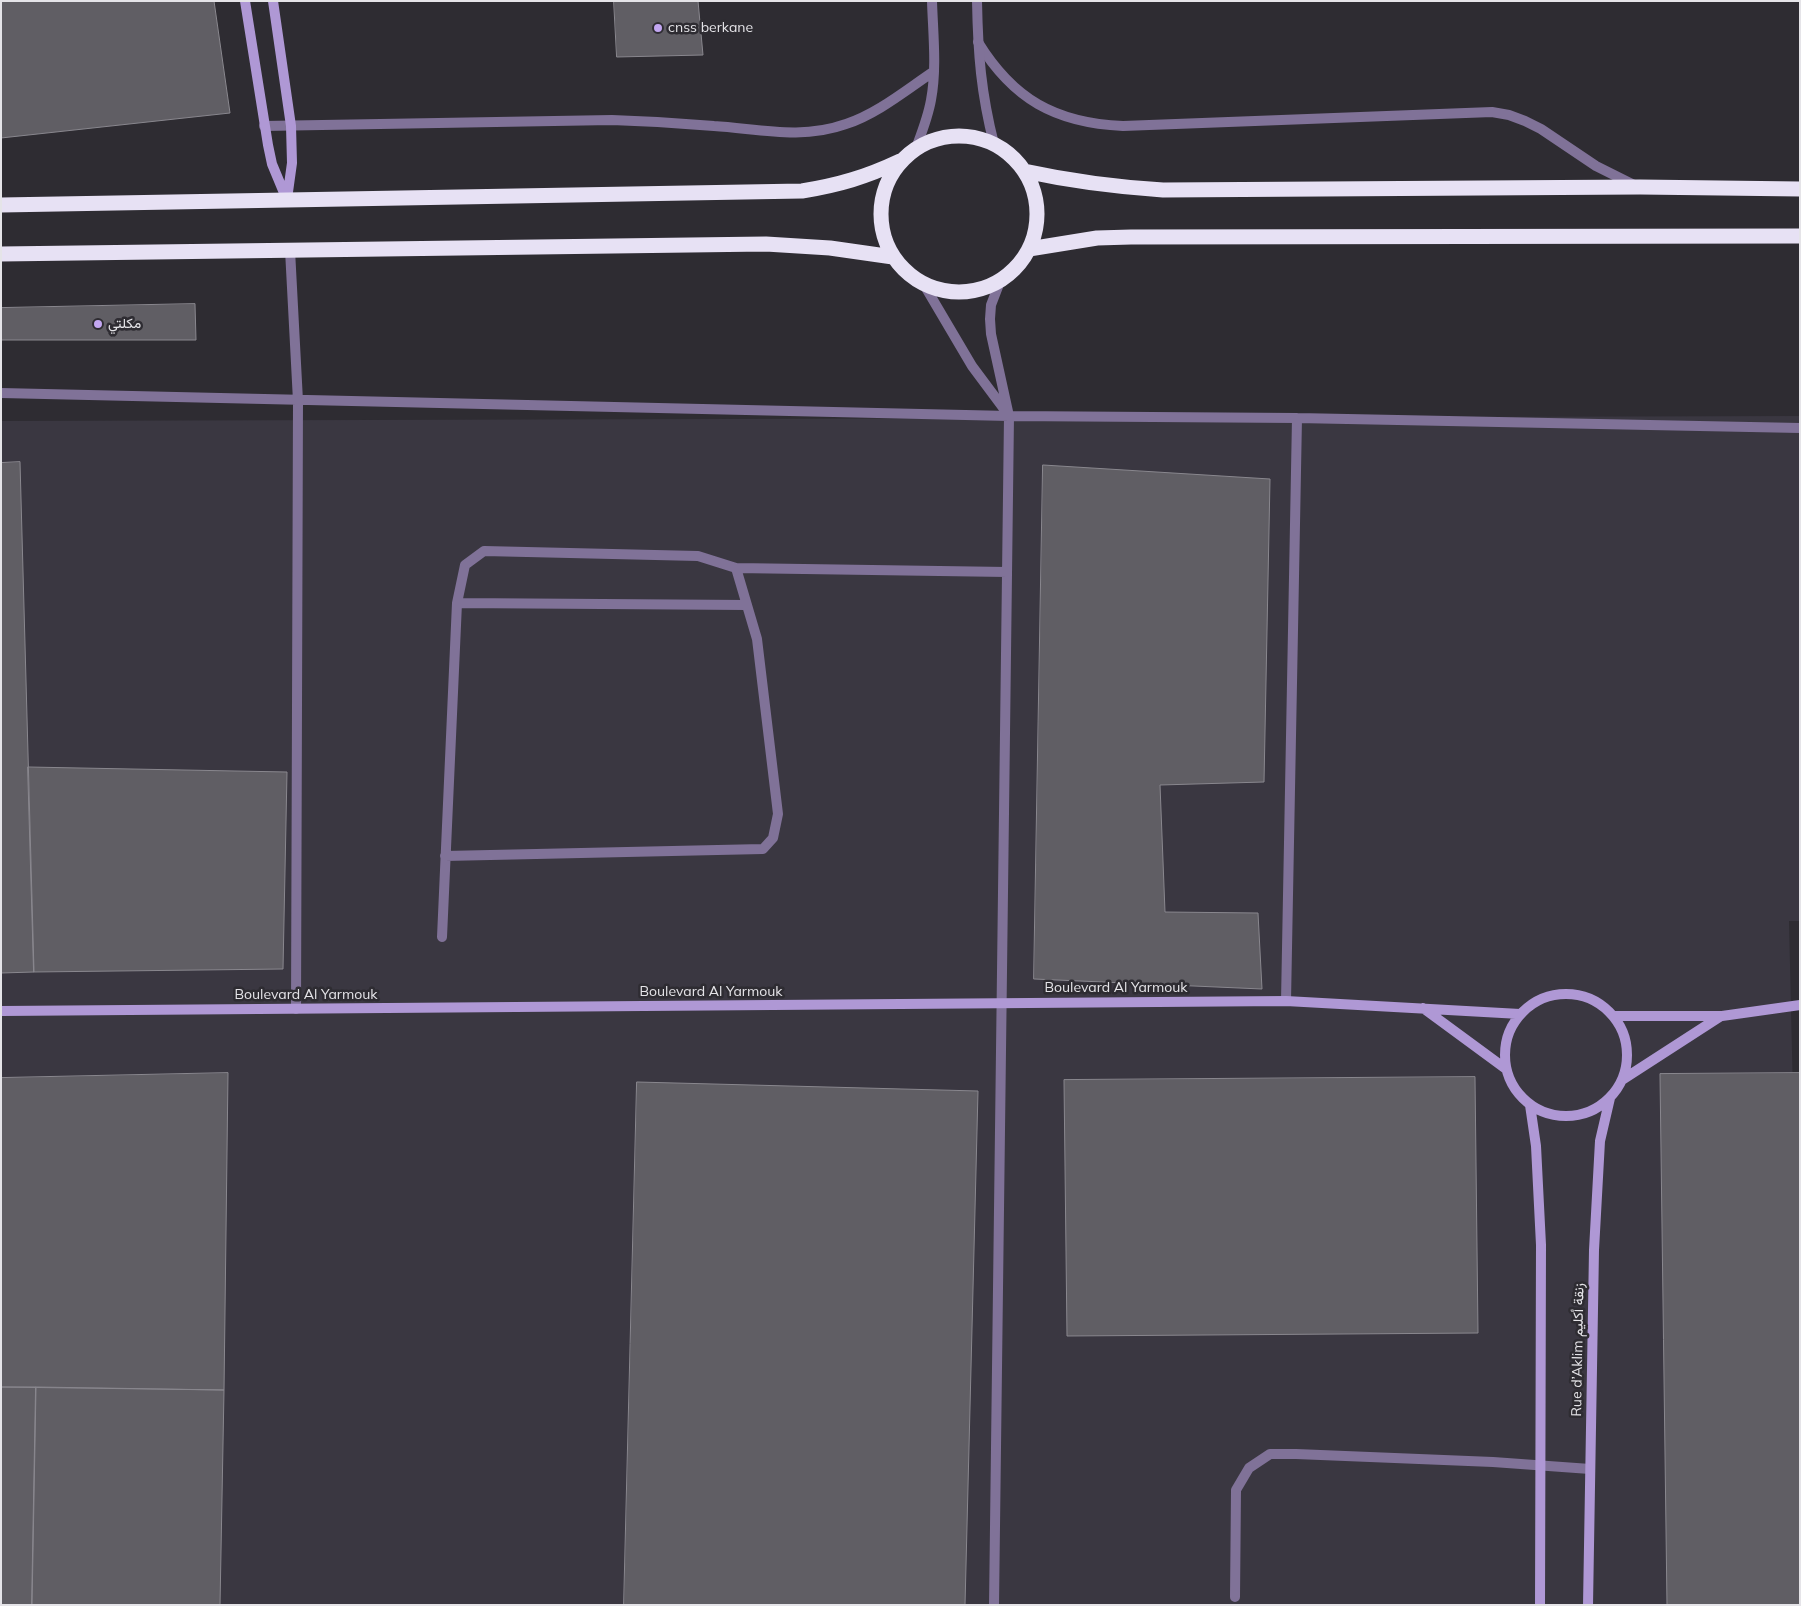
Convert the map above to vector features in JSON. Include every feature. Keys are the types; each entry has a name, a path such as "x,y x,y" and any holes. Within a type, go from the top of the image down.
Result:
{"highway":[{"path":"1,205 802,191 861,178 900,162 916,148 934,140 954,136 975,137 994,144 1011,156 1024,171 1033,190 1037,210 1036,230 1029,249 1017,266 1001,279 983,288 963,292 943,290 923,284 906,272 893,256 884,238 880,218 882,198 900,162"},
{"path":"1024,171 1070,181 1116,187 1163,190 1640,187 1800,189"},
{"path":"1029,249 1097,238 1131,237 1800,236"},
{"path":"1,254 766,244 830,248 893,256"}],"street":[{"path":"244,1 272,164 287,200"},
{"path":"273,1 291,126 292,163 287,200"},
{"path":"916,148 927,115 934,72 932,1"},
{"path":"977,1 982,94 994,144"},
{"path":"978,42 991,64 1009,83 1051,112 1074,120 1098,125 1123,126 1492,112 1525,120 1541,128 1596,166 1640,187"},
{"path":"264,126 612,120 708,125 794,134 820,131 846,124 871,113 934,72"},
{"path":"290,250 298,401 296,1009"},
{"path":"994,1605 1009,416 991,334 990,320 991,305 1001,279"},
{"path":"923,284 972,366 1009,416"},
{"path":"1,393 1009,416 1297,418 1800,428"},
{"path":"1286,1001 1297,418"},
{"path":"442,937 457,603 465,565 484,551 698,556 736,568 1007,572"},
{"path":"445,856 763,850 773,838 778,814 757,639 736,568"},
{"path":"457,603 747,604"},
{"path":"1554,994 1574,994 1596,1001 1614,1016 1624,1036 1627,1058 1622,1080 1610,1098 1592,1110 1571,1116 1550,1114 1530,1105 1515,1090 1506,1069 1504,1050 1509,1031 1520,1014 1536,1001 1554,994"},
{"name":"Boulevard Al Yarmouk","path":"1,1011 1286,1001 1422,1007 1520,1014"},
{"path":"1614,1016 1722,1016 1800,1005"},
{"path":"1422,1007 1506,1069"},
{"path":"1622,1080 1722,1016"},
{"name":"Rue d’Aklim زنقة أكليم","path":"1588,1605 1597,1186 1600,1141 1610,1098"},
{"path":"1530,1105 1536,1146 1541,1245 1540,1605"},
{"path":"1235,1597 1236,1490 1249,1468 1270,1454 1493,1462 1541,1467 1590,1469"}],"shaded area":[{"path":"1800,416 1800,921 1789,921 1800,1401 1800,1605 1,1605 1,421"}],"building":[{"path":"1,1 214,1 230,113 1,138"},
{"name":"cnss berkane","path":"614,1 698,1 703,55 617,57"},
{"name":"مكلتي","path":"195,304 196,340 1,340 1,308"},
{"path":"20,462 34,972 1,973 1,463"},
{"path":"1043,465 1270,479 1264,782 1160,785 1165,912 1258,913 1262,989 1034,979"},
{"path":"28,767 287,772 283,969 34,972"},
{"path":"228,1073 224,1390 1,1387 1,1078"},
{"path":"1800,1073 1800,1605 1667,1605 1660,1074"},
{"path":"1475,1077 1478,1333 1067,1336 1064,1080"},
{"path":"637,1082 978,1091 965,1605 624,1605"},
{"path":"1,1387 36,1387 32,1605 1,1605"},
{"path":"36,1387 224,1390 220,1605 32,1605"}],"place":[{"name":"cnss berkane","path":"658,28"},
{"name":"مكلتي","path":"98,324"}]}
